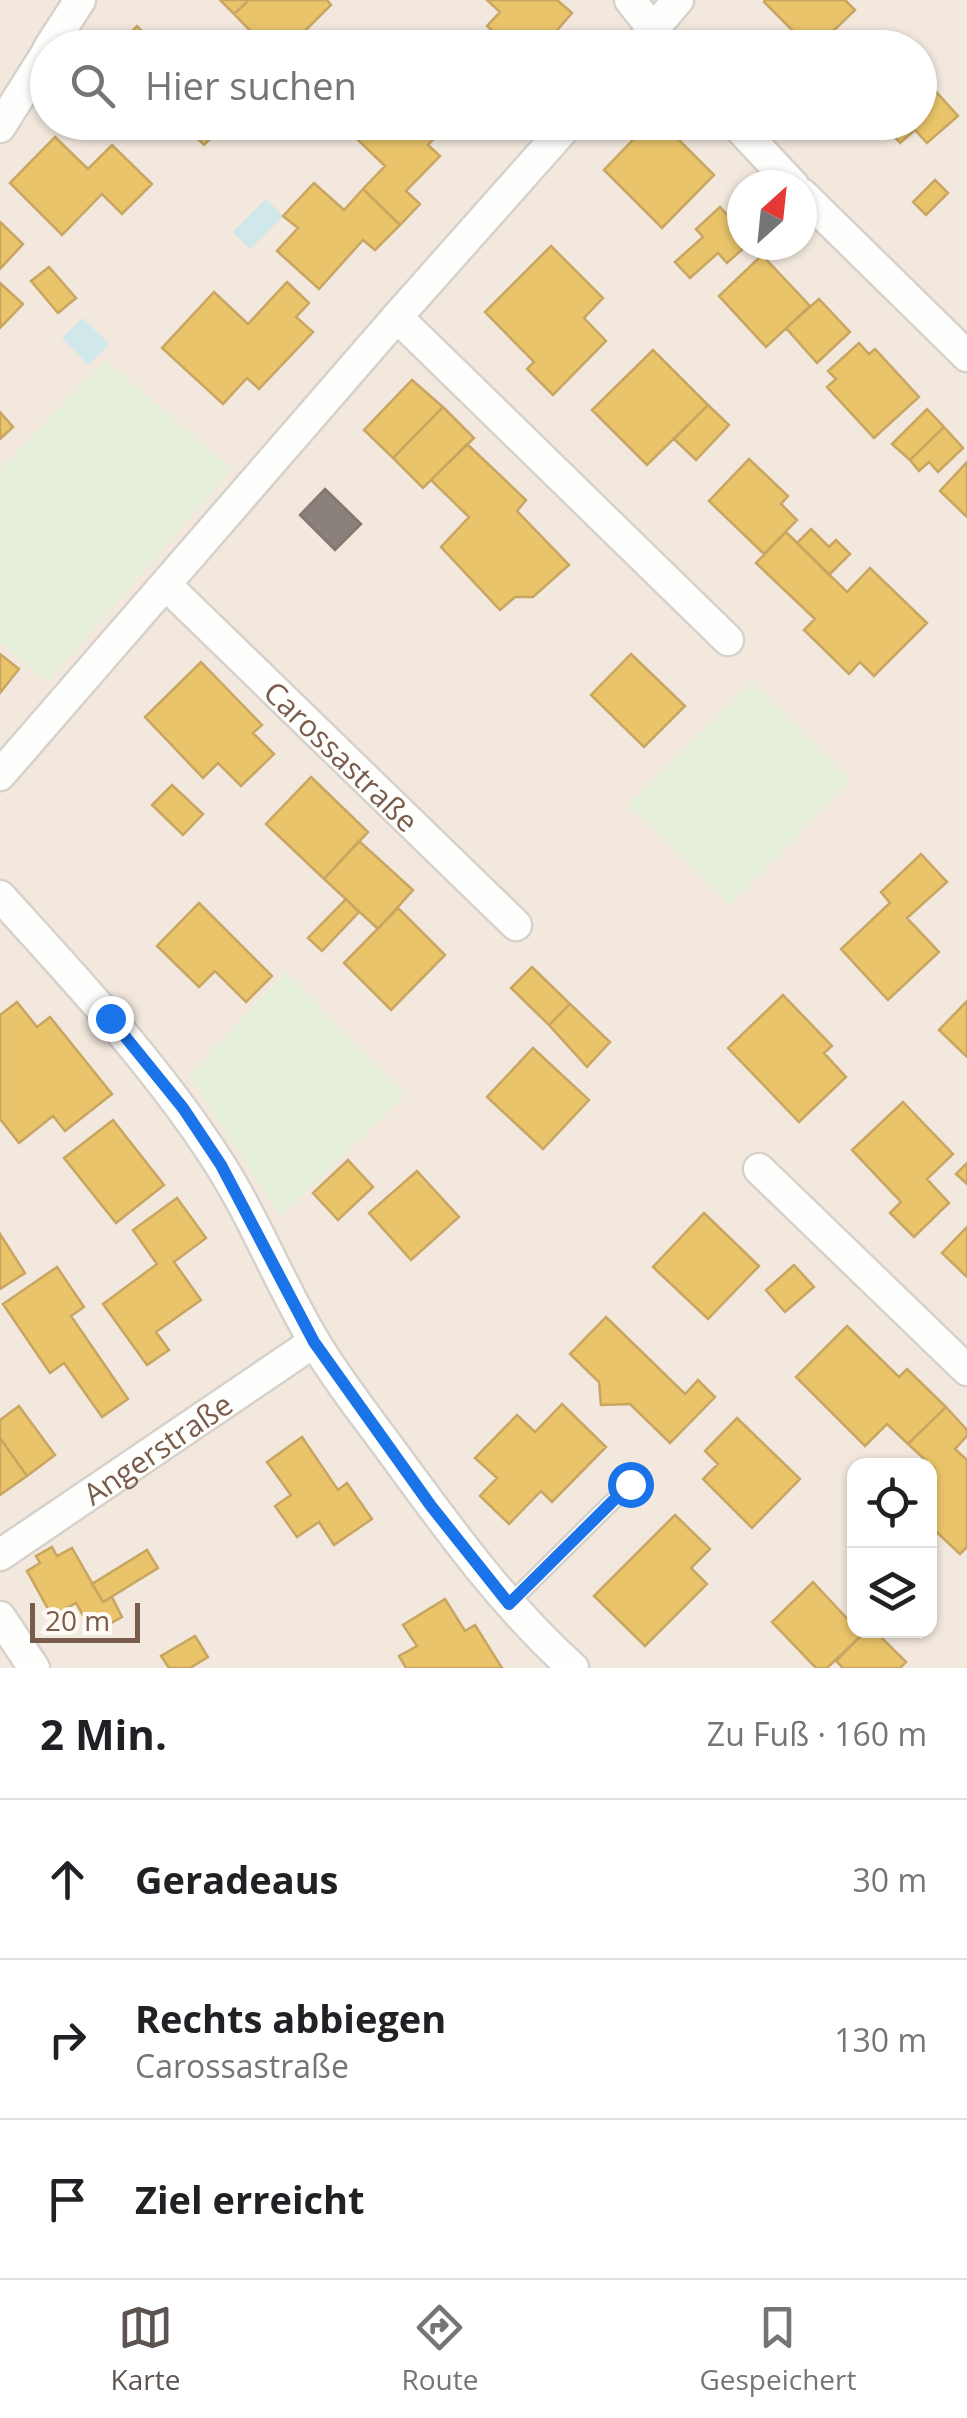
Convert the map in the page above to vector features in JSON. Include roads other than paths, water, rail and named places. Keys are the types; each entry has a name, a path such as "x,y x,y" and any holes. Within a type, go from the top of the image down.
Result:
{"street":[{"path":"60,30 80,0"},
{"path":"630,0 646,30"},
{"path":"659,30 678,0"},
{"path":"0,127 30,78"},
{"path":"0,775 554,140"},
{"path":"751,140 779,170"},
{"path":"817,209 967,356"},
{"path":"397,317 728,640"},
{"name":"Carossastraße","path":"166,585 516,925"},
{"path":"0,896 110,1018 183,1108 221,1165 314,1342 431,1506 509,1604 573,1668"},
{"path":"759,1170 967,1370"},
{"name":"Angerstraße","path":"0,1555 314,1342"},
{"path":"0,1617 34,1668"}],"lane":[{"path":"509,1604 630,1484"}],"water":[{"path":"266,199 283,216 250,249 233,232"},
{"path":"82,318 110,344 89,365 62,338"}]}
